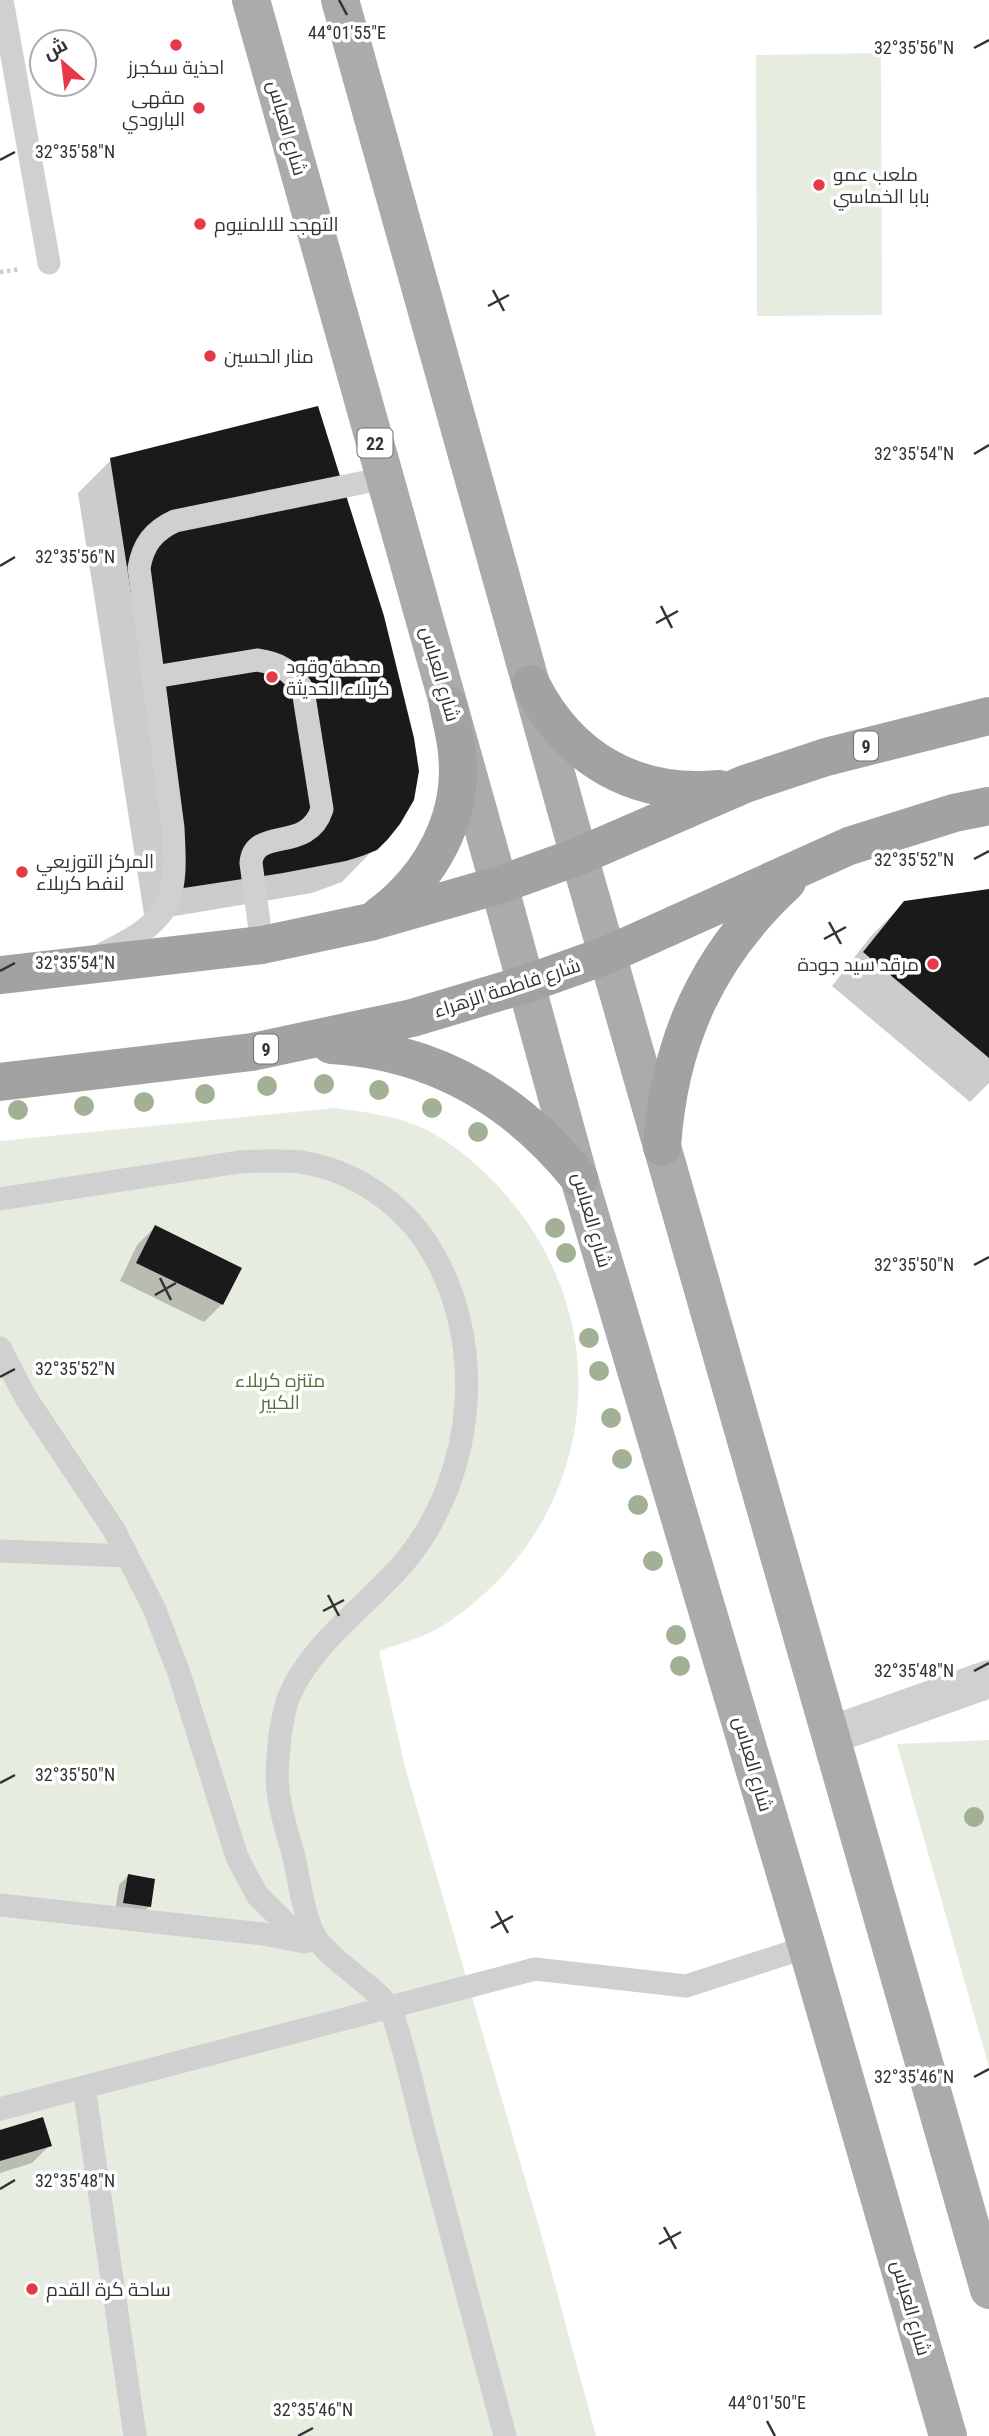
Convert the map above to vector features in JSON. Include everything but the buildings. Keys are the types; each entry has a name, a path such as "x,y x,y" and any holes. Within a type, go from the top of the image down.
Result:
{"highway":[{"path":"531,684 544,709 561,732 606,768 660,787 717,789 745,783"},
{"path":"370,922 402,899 428,868 446,833 456,794 457,754 449,705"},
{"name":"9","path":"0,975 262,945 370,922 499,885 579,856 745,783 826,757 989,716"},
{"name":"شارع فاطمة الزهراء","path":"0,1082 252,1052 412,1018 526,984 607,956 810,862 895,830 989,806"},
{"path":"662,1147 671,1078 696,1002 727,949 745,925 765,902 810,862"},
{"path":"252,1052 308,1045 353,1046 386,1052 450,1073 508,1107 534,1128 579,1178"}],"main road":[{"name":"شارع العباس","path":"251,0 579,1178 807,1947 948,2436"},
{"path":"340,0 607,956 989,2290"}],"street":[{"path":"831,1735 989,1679"}],"lane":[{"path":"2,0 49,263"},
{"path":"78,966 148,927 167,905 174,856 173,828 139,568 146,545 154,534 174,521 385,478"},
{"path":"153,677 257,660 285,667 303,690 322,809 319,820 303,834 264,843 254,851 251,863 262,945"},
{"path":"0,1199 239,1162 303,1163 333,1171 384,1197 407,1216 422,1235 446,1279 460,1325 467,1384 465,1421 456,1460 443,1497 407,1559 326,1642 302,1674 288,1700 277,1760 278,1792 307,1913 316,1938 391,2008 505,2436"},
{"path":"0,1348 26,1398 114,1530 154,1608 179,1673 237,1857 257,1895 304,1941"},
{"path":"0,1551 127,1556"},
{"path":"0,1905 263,1934 304,1941 330,1952"},
{"path":"0,2109 535,1969 686,1986 807,1947"},
{"path":"84,2087 135,2436"}],"green space":[{"name":"ملعب عمو بابا الخماسي","path":"881,53 882,315 757,316 756,55"},
{"name":"متنزه كربلاء الكبير","path":"335,1108 388,1117 418,1126 448,1142 475,1164 500,1188 522,1215 553,1267 572,1323 578,1379 574,1435 558,1489 531,1539 494,1584 447,1623 422,1636 379,1651 405,1767 542,2237 596,2436 0,2436 0,1141"},
{"path":"989,1740 989,2067 897,1744"}],"place":[{"name":"احذية سكجرز","path":"176,45"},
{"name":"مقهى البارودي","path":"199,108"},
{"name":"ملعب عمو بابا الخماسي","path":"819,185"},
{"name":"التهجد للالمنيوم","path":"200,224"},
{"name":"منار الحسين","path":"210,356"},
{"name":"محطة وقود كربلاء الحديثة","path":"272,677"},
{"name":"المركز التوزيعي لنفط كربلاء","path":"22,872"},
{"name":"مرقد سيد جودة","path":"933,964"},
{"name":"ساحة كرة القدم","path":"32,2289"}]}
